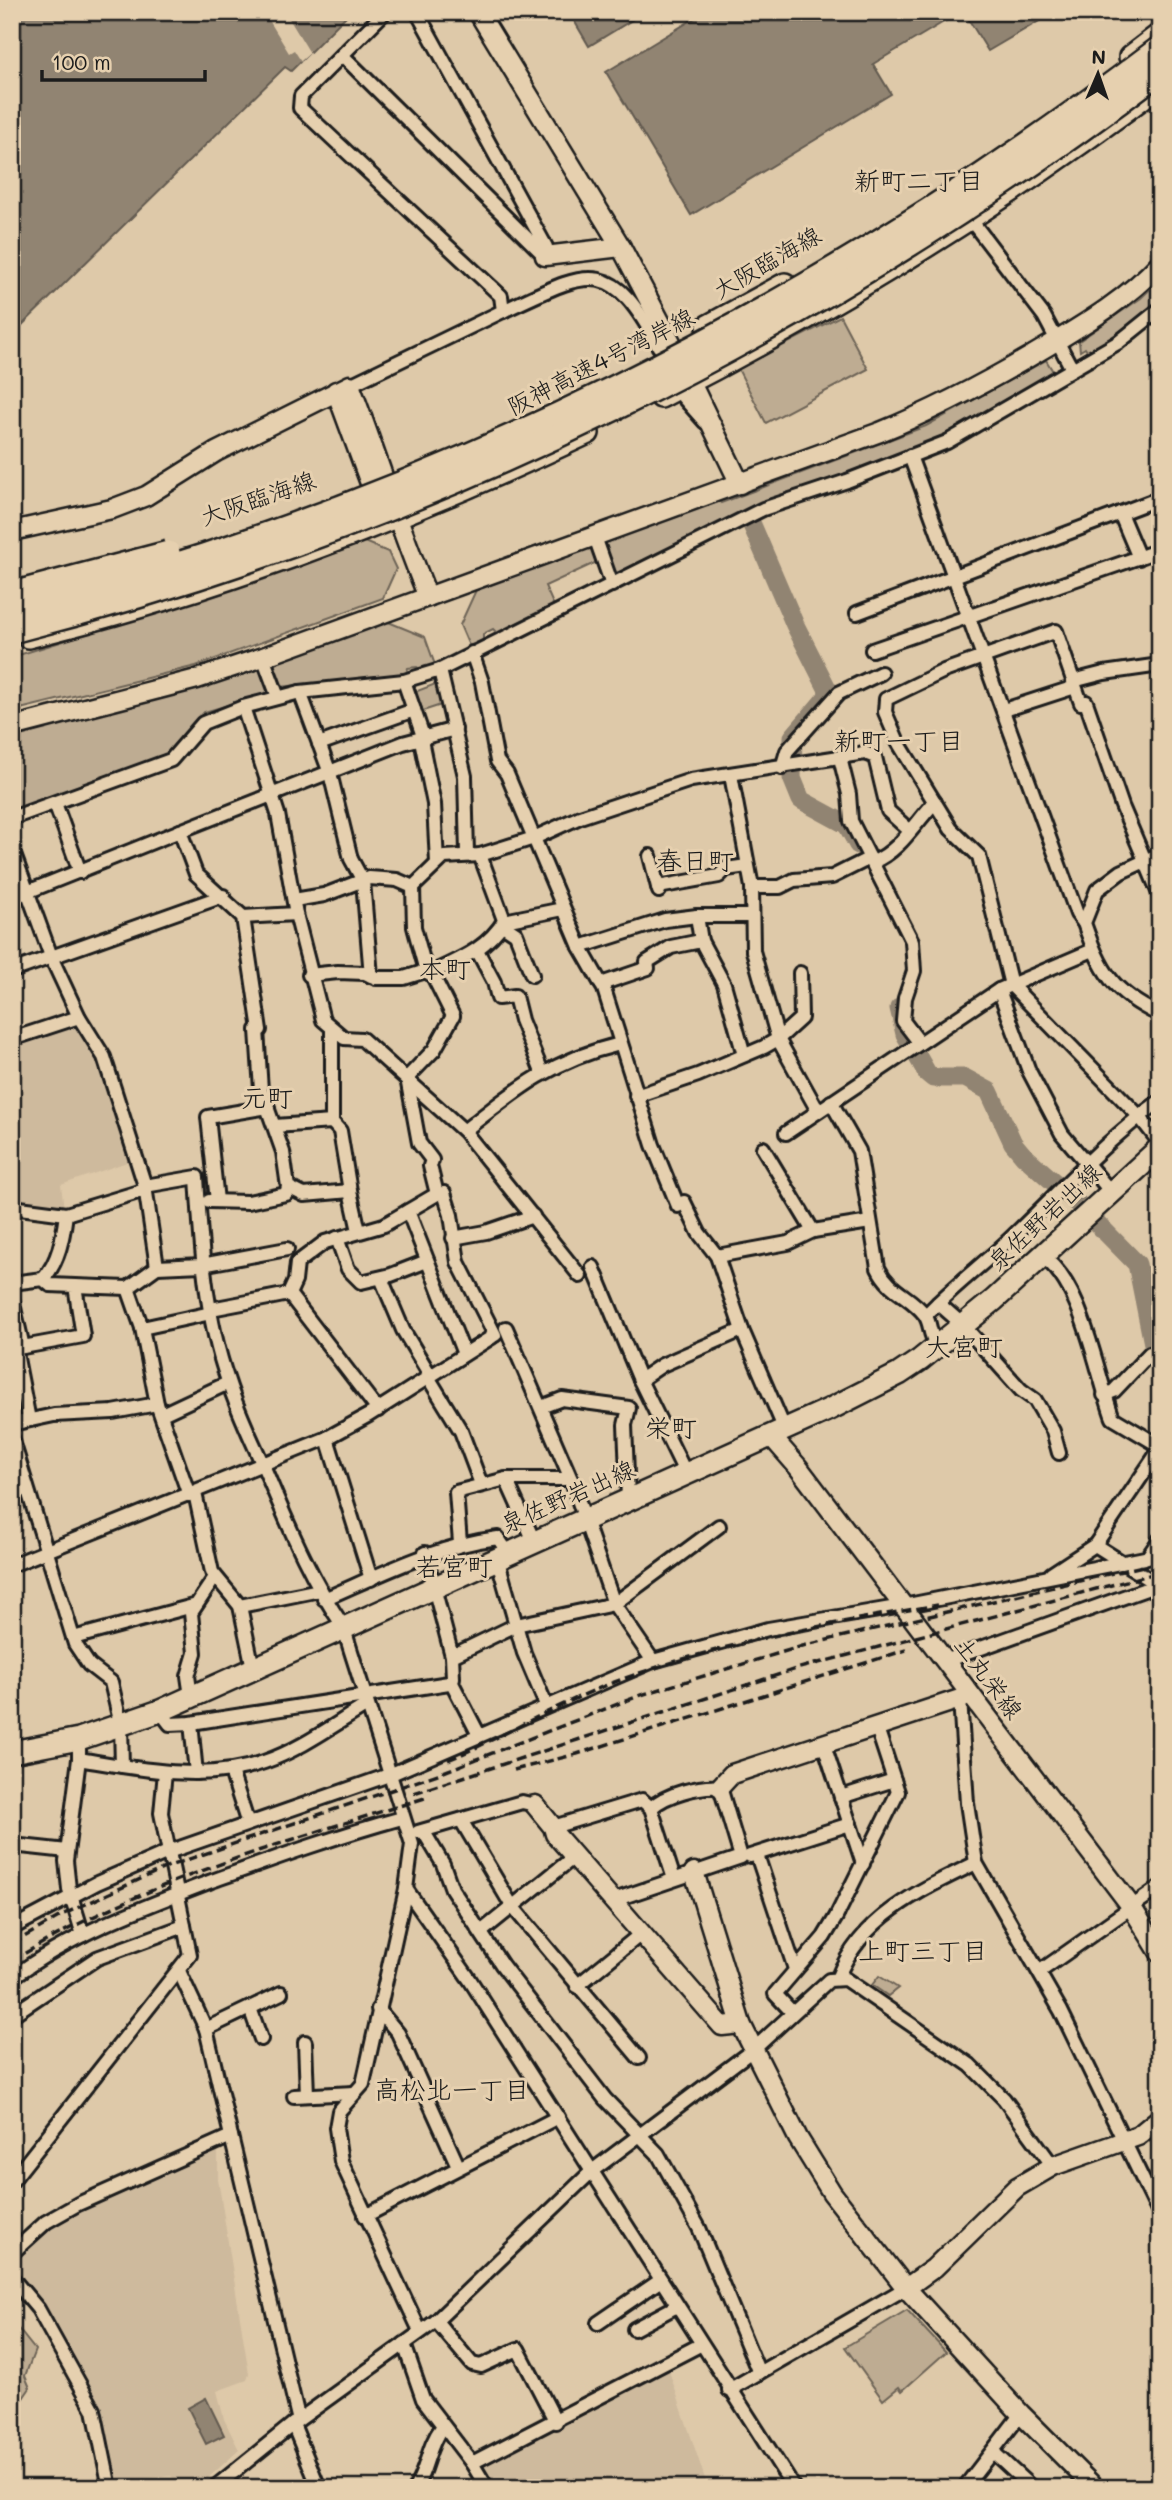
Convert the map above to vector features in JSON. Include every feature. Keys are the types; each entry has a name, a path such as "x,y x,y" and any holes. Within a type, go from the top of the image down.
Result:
{"highway":[{"name":"阪神高速4号湾岸線","path":"12,612 176,566 348,506 448,465 594,398 781,298 958,192 1160,48"},
{"name":"阪神高速4号湾岸線","path":"12,631 167,588 330,532 443,487 613,410 735,346 877,265 1044,156 1160,71"},
{"path":"12,593 348,506"}],"main road":[{"name":"大阪臨海線","path":"12,602 173,556 379,482 507,428 603,383 783,285 947,185 1028,131 1160,34"},
{"path":"12,641 183,594 396,518 534,458 708,373 798,324 970,220 1051,166 1160,85"},
{"name":"泉佐野岩出線","path":"12,1752 79,1749 121,1725 160,1711 685,1472 778,1433 899,1374 963,1325 1160,1146"}],"street":[{"path":"386,12 301,96 300,108 501,296 503,311"},
{"path":"417,12 546,247 545,256"},
{"path":"478,12 621,247 665,344"},
{"path":"342,55 545,256"},
{"path":"947,185 970,220 1044,316 1072,369"},
{"path":"545,256 621,247"},
{"path":"12,727 197,679 263,657 594,534 740,484 943,407 1107,310 1160,263"},
{"path":"12,531 112,509 146,496 216,452 343,388 569,281 589,277 607,280 632,300 665,344"},
{"path":"12,818 171,760 203,723 243,707 300,692 404,681 440,670 763,509 947,442 1119,342 1159,310"},
{"path":"343,388 428,597"},
{"path":"689,394 716,435 740,484"},
{"path":"910,456 1077,914 1084,923 1093,950 1112,984 1136,1003 1160,1015"},
{"path":"857,614 1160,498"},
{"path":"1120,513 1139,558"},
{"path":"594,534 612,585"},
{"path":"872,650 1160,550"},
{"path":"1160,896 1122,806 1086,702 1081,703 1056,631 944,671 886,699 885,712 898,742 951,829 979,856 1011,985 1139,1116 1160,1146"},
{"path":"472,653 482,682 497,761 507,774 563,909 614,1014 636,1096 681,1204 717,1256 778,1433"},
{"path":"263,657 278,697"},
{"path":"1004,710 1104,673 1160,665"},
{"path":"440,670 465,776 467,853"},
{"path":"788,767 787,751 839,693 881,673"},
{"path":"404,681 423,739 434,804 437,863"},
{"path":"300,692 330,773 351,859 363,881 371,976"},
{"path":"243,707 278,814 309,975 323,1020 344,1038 362,1039 464,1131 580,1276"},
{"path":"319,744 414,710"},
{"path":"12,898 403,743 455,729"},
{"path":"407,1079 434,1050 453,1016 428,972 414,927 413,887 444,857 467,853 480,855 534,838 580,817 691,780 865,753 875,757 888,811 909,830"},
{"path":"840,758 849,794 850,821 868,861 912,941 914,971 905,998 903,1021 915,1045"},
{"path":"731,775 752,887 753,951 778,1039 818,1111"},
{"path":"752,887 780,887 794,880 832,877 894,851 909,830 936,802"},
{"path":"55,803 80,872"},
{"path":"180,831 196,874 243,917 258,1030 257,1068 275,1126 288,1187 286,1194 248,1202 199,1202"},
{"path":"12,849 52,959 79,1017 104,1057 145,1188 157,1267"},
{"path":"1084,923 1097,890 1121,872 1160,854"},
{"path":"480,855 504,921 507,928 516,934 531,975"},
{"path":"650,856 659,889 719,876 726,869 747,866"},
{"path":"243,917 295,907 380,877 413,887"},
{"path":"12,971 223,897"},
{"path":"309,975 338,971 404,978 428,972 477,950 494,937 504,921 563,909"},
{"path":"580,947 665,920 697,916 751,916"},
{"path":"697,916 701,941 724,984 744,1055"},
{"path":"601,984 648,968 647,962 671,947 701,941"},
{"path":"477,950 494,982 498,998 515,996 520,1020 542,1072"},
{"path":"786,1133 999,990 1093,950"},
{"path":"636,1096 698,1075 778,1039 801,1018 800,972"},
{"path":"999,990 1030,1071 1062,1134 1111,1192"},
{"path":"12,1039 79,1017"},
{"path":"332,1029 332,1122 340,1130 349,1191 359,1231"},
{"path":"464,1131 542,1072 590,1051 620,1044"},
{"path":"407,1079 419,1143 432,1160 430,1166 437,1194"},
{"path":"926,1315 1017,1233 1085,1163 1160,1101"},
{"path":"831,1102 859,1151 878,1268 886,1284 926,1315 930,1338 938,1345"},
{"path":"217,1201 208,1117 268,1107"},
{"path":"275,1126 332,1122"},
{"path":"763,1148 813,1231"},
{"path":"12,1207 66,1214 145,1188 197,1177 202,1265 228,1383 322,1595 343,1626 388,1776 412,1844 406,1889 363,2084 339,2111 336,2128 341,2161 420,2331"},
{"path":"288,1187 304,1195 349,1191"},
{"path":"289,1294 295,1281 296,1263 325,1242 384,1225 437,1194 444,1193 458,1262 541,1407 585,1518 614,1604 653,1661"},
{"path":"408,1211 464,1354"},
{"path":"12,1283 43,1279 51,1271 63,1239 66,1214"},
{"path":"453,1238 486,1232 533,1216"},
{"path":"717,1256 788,1243 813,1231 870,1222"},
{"path":"337,1238 355,1277 361,1282 381,1278 427,1261"},
{"path":"43,1279 50,1285 128,1288 157,1267 202,1265 287,1249"},
{"path":"1041,1256 1050,1261 1070,1286 1113,1418 1160,1447 1095,1545 1046,1577"},
{"path":"593,1267 640,1380 685,1472"},
{"path":"381,1278 403,1330 461,1431 481,1484"},
{"path":"17,1348 83,1336 75,1286"},
{"path":"128,1288 142,1328 160,1409 192,1494 215,1577 240,1606 253,1668"},
{"path":"142,1328 289,1294"},
{"path":"289,1294 378,1410"},
{"path":"12,1299 29,1420"},
{"path":"938,1303 963,1325 1021,1390 1035,1400 1053,1431 1059,1453"},
{"path":"640,1380 662,1365 743,1329"},
{"path":"12,1565 327,1438 378,1410 498,1333"},
{"path":"1104,1395 1114,1391 1156,1352"},
{"path":"12,1424 29,1420 160,1409 228,1383"},
{"path":"541,1407 562,1399 629,1408 625,1425 628,1498"},
{"name":"土丸栄線","path":"778,1433 799,1467 945,1661 965,1697 1131,1906 1160,1953"},
{"path":"12,1438 18,1482 46,1551 73,1638 89,1665 111,1682 121,1725 122,1766"},
{"path":"327,1438 371,1579"},
{"path":"460,1543 456,1492 506,1479 570,1479"},
{"path":"506,1479 534,1541"},
{"path":"452,1656 516,1625 614,1604 719,1526"},
{"path":"240,1606 322,1595 371,1579 425,1553 460,1543 498,1538 516,1625 546,1705"},
{"path":"12,1928 168,1852 388,1776 546,1705 653,1661 768,1629 903,1606 1153,1556 1160,1539"},
{"path":"1095,1545 1159,1585"},
{"path":"425,1553 452,1656 451,1681 480,1735"},
{"path":"191,1696 188,1676 195,1653 191,1621 193,1606 215,1577"},
{"path":"945,1661 1159,1585"},
{"path":"73,1638 193,1606"},
{"path":"160,1711 170,1724 191,1723 366,1702 451,1681"},
{"path":"720,1787 732,1774 965,1697 967,1803 976,1863 1062,2011 1160,2215"},
{"path":"83,1935 72,1897 66,1851 79,1749 122,1766 165,1772 231,1772 267,1761 366,1702"},
{"path":"191,1723 196,1773"},
{"path":"792,2012 775,1994 824,1937 898,1792 877,1728"},
{"path":"824,1745 863,1864"},
{"path":"12,2181 190,1955 161,1813 165,1772"},
{"path":"231,1772 246,1818"},
{"path":"841,1797 894,1780"},
{"path":"651,1808 658,1801 708,1786 720,1787"},
{"path":"720,1787 741,1857"},
{"path":"553,1827 642,1800 651,1808 674,1879"},
{"path":"407,1832 424,1832 522,1802 535,1805 553,1827 555,1834 722,2026 741,2024"},
{"path":"14,1973 83,1935 178,1894 322,1840 402,1818"},
{"path":"461,1820 512,1906 639,2058"},
{"path":"614,1900 665,1885 694,1872 741,1857 757,1855 850,1824"},
{"path":"424,1832 443,1864 452,1889 481,1933 606,2099 658,2154 699,2228 759,2373"},
{"path":"12,1845 66,1851"},
{"path":"757,1855 795,1969"},
{"path":"481,1933 575,1856"},
{"path":"838,1977 846,1955 890,1909 976,1863"},
{"path":"694,1872 741,2024 797,2138 832,2193 906,2288 1021,2414 1095,2488"},
{"path":"1039,1972 1160,1887"},
{"path":"406,1889 558,2117 700,2345 794,2488"},
{"path":"12,2015 97,1958 184,1926"},
{"path":"578,1986 642,1933"},
{"path":"179,1971 206,2029 295,2421 319,2488"},
{"path":"214,2488 295,2421 334,2397 436,2321 592,2171 754,2049 829,1980 838,1977 845,1979 970,2065 1004,2099 1053,2166"},
{"path":"206,2029 281,1993"},
{"path":"250,2008 261,2039"},
{"path":"378,2008 398,2033 458,2166"},
{"path":"305,2042 300,2096 354,2093"},
{"path":"365,2216 558,2117"},
{"path":"729,2390 906,2288 934,2268 1017,2187 1053,2166 1138,2136 1160,2118"},
{"path":"12,2253 46,2222 78,2203 231,2136"},
{"path":"12,2278 38,2309 94,2410 110,2488"},
{"path":"598,2323 661,2280"},
{"path":"634,2329 677,2306"},
{"path":"436,2321 472,2364 481,2366 518,2349 555,2422"},
{"path":"404,2344 423,2399 472,2463 487,2488"},
{"path":"472,2463 700,2345"},
{"path":"964,2488 994,2453 1021,2414"},
{"path":"415,2488 424,2471 431,2442 442,2427"},
{"path":"994,2453 1028,2486"}],"shaded area":[{"path":"12,12 350,12 291,71 285,67 12,335"},
{"path":"569,12 645,12 589,46"},
{"path":"705,12 942,12 947,20 873,64 891,94 691,215 606,72"},
{"path":"964,12 1035,12 1039,21 988,51"},
{"path":"1160,280 1160,301 1089,354 1085,348 1080,351 1079,341 1141,298"},
{"path":"840,316 868,369 766,423 738,369"},
{"path":"1046,360 1054,373 933,441 745,511 618,574 613,571 603,541 719,500 721,503 926,426"},
{"path":"362,541 388,552 396,569 383,598 196,666 12,711 12,657 215,594"},
{"path":"587,547 592,550 597,562 545,586 554,606 498,634 493,629 483,634 483,640 469,646 460,625 476,590"},
{"path":"386,621 425,637 435,665 422,671 417,667 408,668 406,674 280,687 273,666 276,660"},
{"path":"259,666 262,668 268,693 204,712 166,757 12,812 12,733"},
{"path":"438,683 444,704 417,713 412,693"},
{"path":"77,1024 99,1056 132,1155 130,1161 61,1185 64,1209 12,1203 12,1045"},
{"path":"879,1976 898,1988 888,1996 872,1985"},
{"path":"218,2146 218,2179 249,2374 247,2380 217,2391 224,2419 239,2450 197,2488 184,2488 171,2476 113,2481 99,2410 72,2356 41,2306 12,2274 12,2259 50,2225 81,2206"},
{"path":"907,2310 946,2352 902,2391 899,2387 883,2400 845,2347"},
{"path":"12,2321 35,2350 25,2376 30,2388 19,2404 12,2402"},
{"path":"668,2368 708,2488 491,2488 479,2467 481,2462"},
{"path":"206,2398 224,2435 206,2444 188,2408"}],"pier":[{"path":"264,12 285,12 310,53 301,61 294,50 289,53"}],"waterway":[{"path":"752,525 795,625 828,690 827,697 793,737 792,778 801,800 847,825 858,845"},
{"path":"899,1008 905,1034 927,1073 933,1078 965,1078 989,1091 1013,1143 1023,1155 1073,1199 1137,1264 1155,1354 1160,1357"}],"railway":[{"path":"12,1944 64,1914 169,1866 441,1773 641,1695 806,1645 1160,1562"},
{"path":"414,1793 796,1669 1160,1572"},
{"path":"448,1760 591,1692 652,1669 773,1636 938,1605"},
{"path":"514,1770 577,1754 906,1650"},
{"path":"12,1961 61,1933 162,1886 267,1848 428,1797"}],"district":[{"name":"新町二丁目","path":"919,181"},
{"name":"新町一丁目","path":"899,741"},
{"name":"春日町","path":"695,861"},
{"name":"本町","path":"445,969"},
{"name":"元町","path":"267,1098"},
{"name":"大宮町","path":"964,1347"},
{"name":"栄町","path":"671,1428"},
{"name":"若宮町","path":"454,1567"},
{"name":"上町三丁目","path":"923,1951"},
{"name":"高松北一丁目","path":"452,2090"}]}
